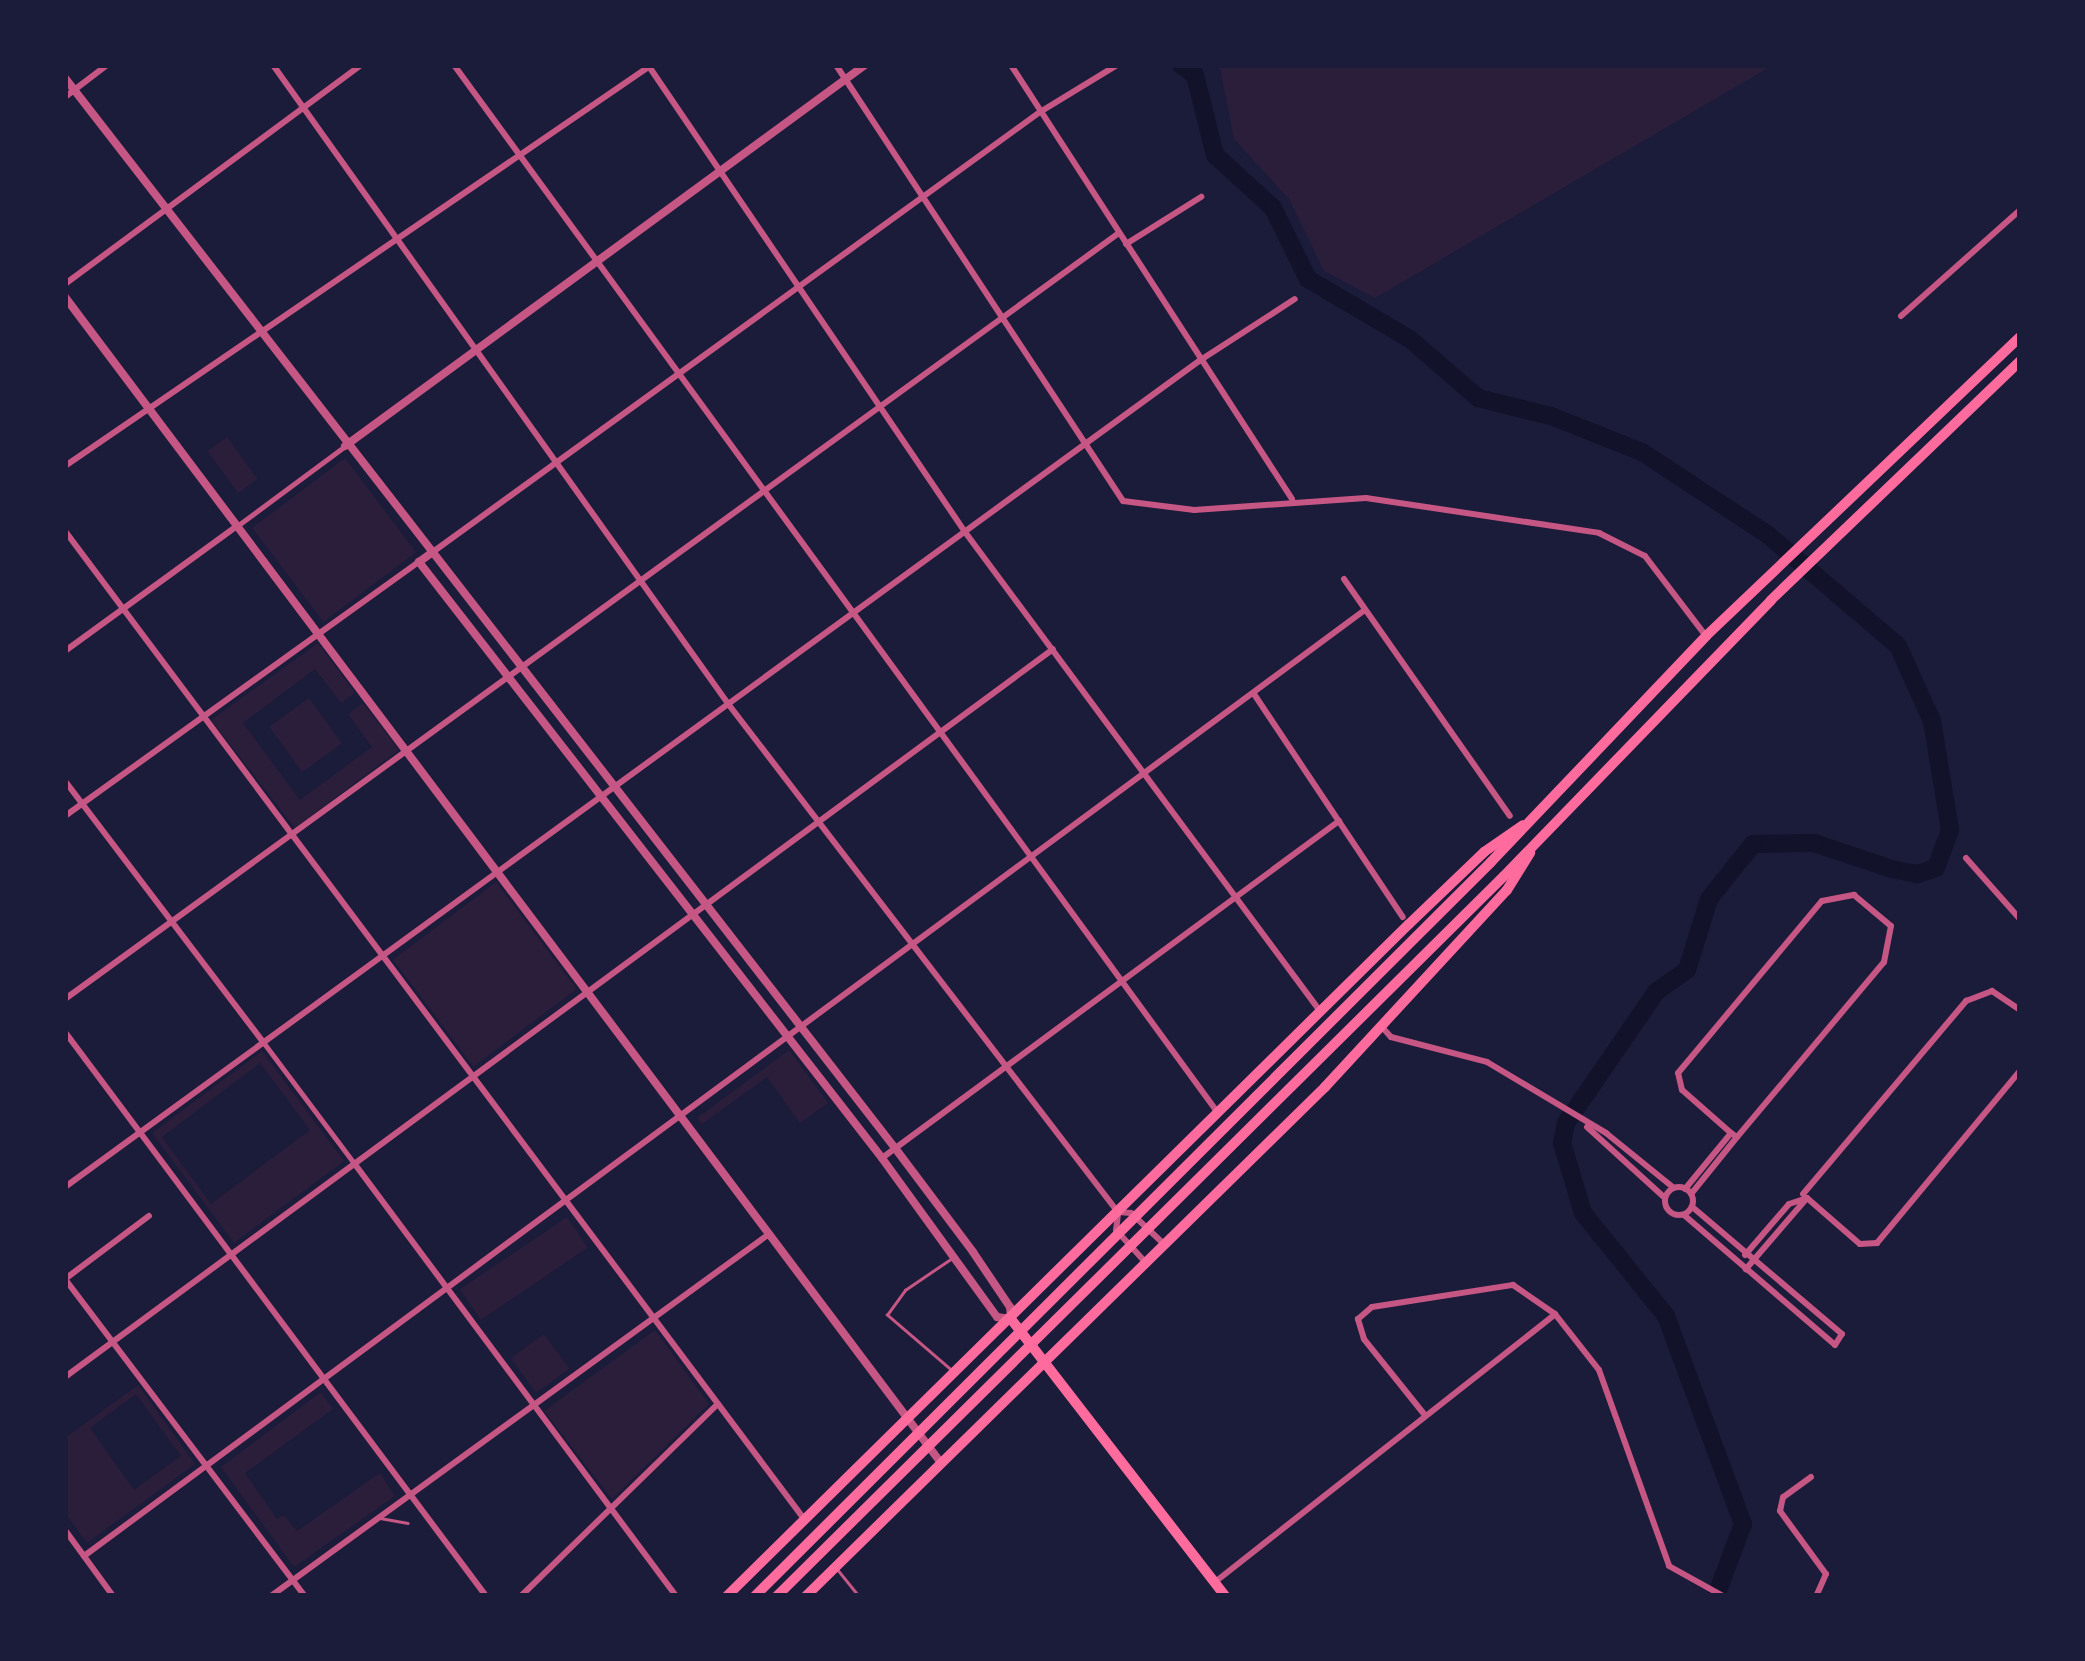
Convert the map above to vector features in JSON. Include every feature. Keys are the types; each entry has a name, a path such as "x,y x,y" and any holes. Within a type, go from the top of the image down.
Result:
{"main road":[{"path":"755,1596 1491,862 1706,636 2020,337"},
{"path":"777,1596 1504,876 1772,600 2020,361"},
{"path":"727,1596 1484,852 1524,824"},
{"path":"806,1596 1166,1246 1382,1027 1507,890 1536,842"},
{"path":"1011,1319 1225,1596"}],"street":[{"path":"65,97 107,65"},
{"path":"273,65 729,705 915,942 1118,1212 1116,1230 1147,1264"},
{"path":"65,284 362,65"},
{"path":"454,65 1218,1113"},
{"path":"65,466 650,65 796,288 964,532 1147,773 1320,1012"},
{"path":"836,65 1000,320 1123,501 1194,510 1292,499 1430,504 1600,533 1645,556 1706,636"},
{"path":"65,651 866,65"},
{"path":"1011,65 1199,361 1292,499"},
{"path":"65,816 1040,112 1117,65"},
{"path":"65,78 258,333 894,1148 982,1266 1011,1319"},
{"path":"1126,244 1200,197"},
{"path":"1901,316 2020,210"},
{"path":"65,998 173,924 1119,233"},
{"path":"65,296 941,1462"},
{"path":"65,1187 1199,361 1295,300"},
{"path":"65,531 805,1520"},
{"path":"419,562 882,1158 997,1317 1011,1319"},
{"path":"1344,579 1510,816"},
{"path":"84,1556 444,1286 1365,610"},
{"path":"65,1377 1053,649"},
{"path":"1254,694 1404,917"},
{"path":"65,781 676,1596"},
{"path":"882,1158 1339,821"},
{"path":"1966,858 2020,920"},
{"path":"1688,1191 1884,962 1892,945 1891,926 1871,906 1836,895 1822,901 1678,1079 1682,1090 1734,1135"},
{"path":"1746,1270 1966,1000 1983,992 2001,994 2020,1010"},
{"path":"1382,1027 1391,1036 1487,1062 1583,1125 1665,1198 1668,1212 1684,1215 1834,1345 1842,1334 1692,1207 1688,1191"},
{"path":"65,1032 233,1252 486,1596"},
{"path":"1805,1196 1860,1244 1872,1246 2020,1071"},
{"path":"1583,1125 1606,1133 1674,1188 1688,1191"},
{"path":"1665,1198 1674,1188"},
{"path":"1738,1263 1805,1196"},
{"path":"1684,1215 1692,1207"},
{"path":"1118,1212 1131,1213 1166,1246"},
{"path":"149,1216 66,1281 304,1596"},
{"path":"271,1596 652,1315 769,1234"},
{"path":"1424,1414 1364,1339 1358,1320 1372,1306 1513,1285 1555,1314 1600,1370 1669,1566 1723,1596"},
{"path":"1214,1582 1555,1314"},
{"path":"521,1596 718,1404"},
{"path":"1811,1477 1783,1497 1780,1511 1826,1574 1816,1596"},
{"path":"65,1530 113,1596"},
{"path":"1990,1596 2020,1596"}],"lane":[{"path":"953,1258 916,1288 905,1290 886,1314 955,1374"},
{"path":"378,1518 408,1523"},
{"path":"835,1567 859,1596"}],"shaded area":[{"path":"1214,65 1773,65 1375,298 1324,271 1289,199 1234,139 1220,69"},
{"path":"227,437 258,479 238,493 208,451"},
{"path":"345,458 416,552 323,622 252,528"},
{"path":"318,643 355,693 341,703 315,669 243,723 300,800 372,747 348,714 363,703 399,750 295,828 211,720"},
{"path":"309,698 342,743 302,772 269,727"},
{"path":"496,882 577,989 474,1067 393,960"},
{"path":"789,1050 828,1103 800,1123 767,1077 702,1124 697,1118"},
{"path":"262,1051 344,1161 234,1243 152,1133","holes":["260,1063 310,1130 211,1204 162,1137"]},
{"path":"567,1217 588,1248 481,1320 460,1289"},
{"path":"655,1330 709,1404 612,1499 544,1411"},
{"path":"544,1334 569,1369 536,1393 511,1358"},
{"path":"138,1385 195,1464 87,1543 65,1513 65,1438","holes":["136,1394 181,1456 134,1490 90,1428"]},
{"path":"321,1392 333,1409 245,1473 277,1519 284,1515 297,1531 380,1473 395,1496 294,1567 221,1467"}],"waterway":[{"path":"1181,65 1195,75 1215,155 1273,208 1308,279 1410,339 1478,398 1551,416 1642,452 1767,534 1898,646 1932,721 1950,830 1936,868 1917,874 1892,869 1814,843 1753,844 1709,899 1687,970 1656,992 1566,1123 1562,1143 1583,1213 1666,1316 1743,1524 1716,1596"}]}
